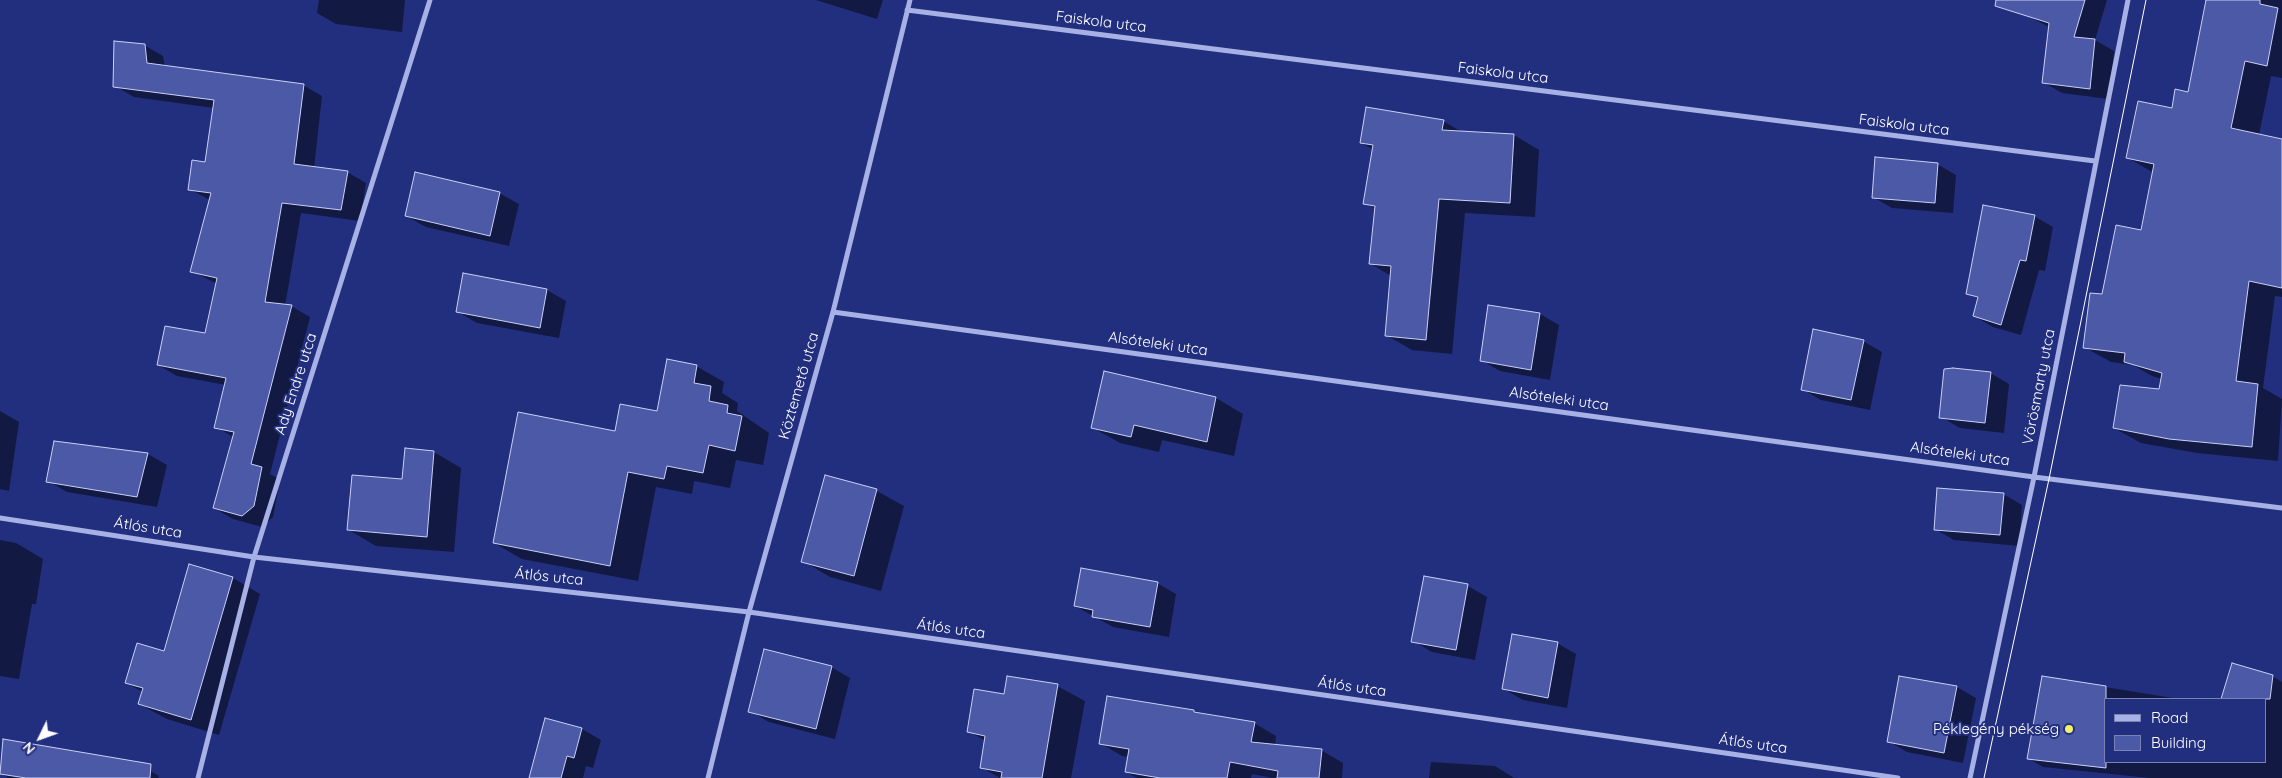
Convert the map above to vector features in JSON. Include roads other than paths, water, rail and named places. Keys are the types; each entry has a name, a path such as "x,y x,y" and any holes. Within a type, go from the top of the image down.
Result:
{"street":[{"name":"Ady Endre utca","path":"198,778 254,557 430,0"},
{"name":"Köztemető utca","path":"708,778 749,612 833,312 910,0"},
{"name":"Vörösmarty utca","path":"1970,778 2034,477 2128,0"},
{"name":"Faiskola utca","path":"907,10 2095,161"},
{"name":"Alsóteleki utca","path":"833,312 2034,477 2282,508"},
{"name":"Átlós utca","path":"0,518 254,557 749,612 1898,778"}],"tram line":[{"path":"1984,778 2049,479 2146,0"}],"place":[{"name":"Péklegény pékség","path":"2069,729"}]}
